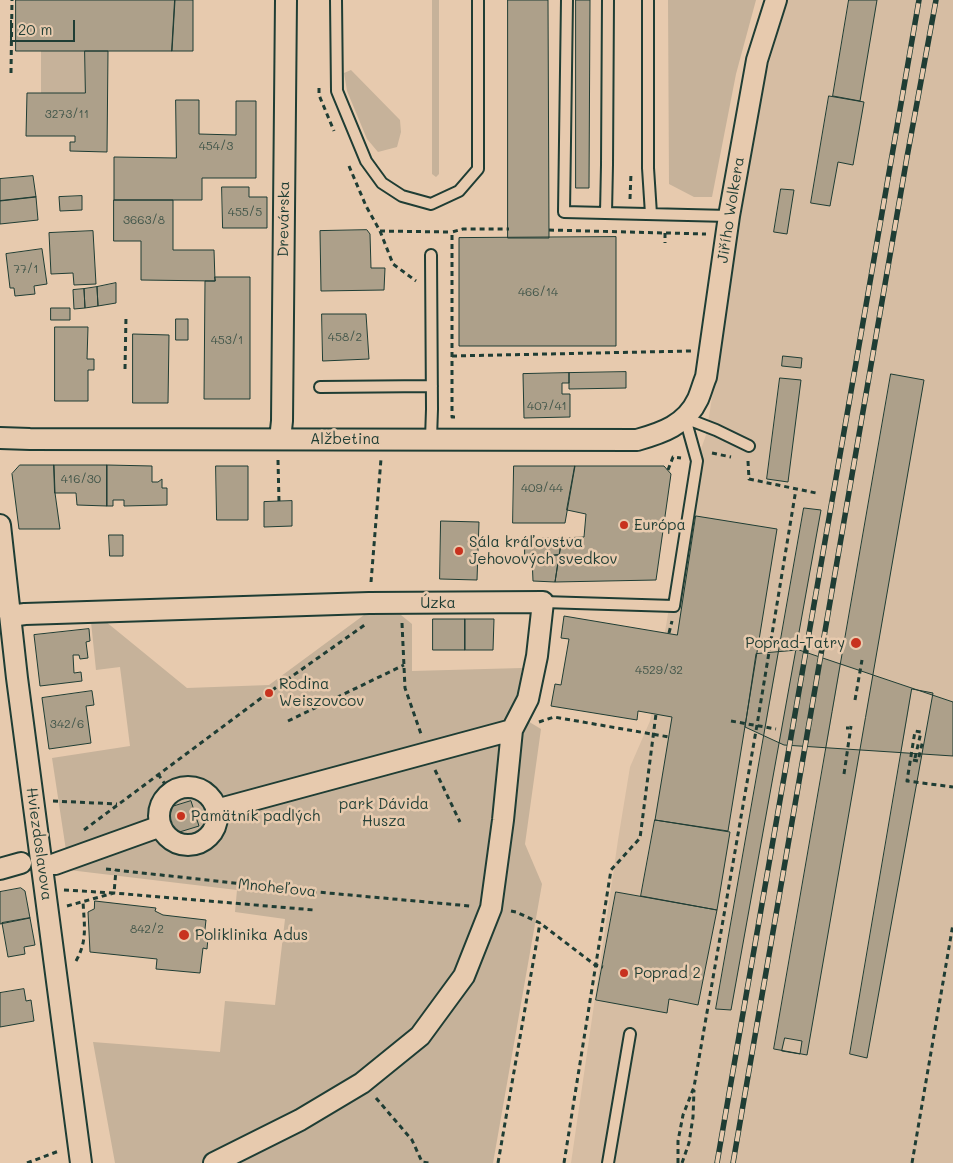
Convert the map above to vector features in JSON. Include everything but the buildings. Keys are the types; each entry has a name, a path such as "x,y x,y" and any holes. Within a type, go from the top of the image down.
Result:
{"street":[{"name":"Drevárska","path":"279,448 282,411 286,0"},
{"name":"Jiřího Wolkera","path":"685,418 697,401 706,377 729,216 756,60 776,0"},
{"name":"Alžbetina","path":"0,438 279,448 432,439 637,440 661,433 685,418"},
{"name":"Hviezdoslavova","path":"0,525 3,571 81,1163"},
{"name":"Úzka","path":"10,616 369,603 542,602"},
{"path":"214,1163 300,1120 362,1083 420,1036 464,976 491,908 503,820 512,730 528,699 537,656 542,602"},
{"path":"216,810 512,730"},
{"path":"180,788 198,789 207,794 213,801 216,810 217,819 215,827 204,840 196,844 187,845 171,840 161,826 160,811 162,804 171,793 180,788"},
{"path":"55,864 161,826"},
{"path":"0,868 21,862"}],"lane":[{"path":"336,0 337,91 366,161 382,183 402,196 430,204 458,191 478,169 478,0"},
{"path":"568,0 564,212 729,216"},
{"path":"606,213 608,165 608,0"},
{"path":"648,0 648,168 651,214"},
{"path":"432,255 432,439"},
{"path":"320,387 432,386"},
{"path":"685,418 749,446"},
{"name":"Úzka","path":"542,602 674,606 697,461 685,418"},
{"path":"608,1163 630,1034"}],"path":[{"path":"11,73 12,0"},
{"path":"380,231 452,232 509,228"},
{"path":"549,230 713,234"},
{"path":"452,232 452,417 462,418"},
{"path":"665,233 665,243"},
{"path":"125,369 126,316"},
{"path":"452,356 696,350"},
{"path":"749,446 749,479 816,493"},
{"path":"279,448 279,502"},
{"path":"83,831 158,774 374,618 369,603 381,457"},
{"path":"680,1163 689,1143 693,1118 694,1087 796,489"},
{"path":"401,618 405,688 427,753 460,822"},
{"path":"759,640 771,639 792,642"},
{"path":"855,700 862,660"},
{"path":"288,721 404,664"},
{"path":"564,1163 611,870 640,838 656,714"},
{"path":"512,730 554,718 669,737"},
{"path":"731,721 776,729"},
{"path":"844,774 849,728"},
{"path":"915,758 921,732 915,731 907,781 953,787"},
{"path":"910,760 918,761 923,740"},
{"path":"158,774 171,793"},
{"path":"48,801 118,804"},
{"name":"Mnoheľova","path":"98,868 516,912 540,924 595,965"},
{"path":"114,893 116,870"},
{"path":"58,890 314,910"},
{"path":"62,908 114,893"},
{"path":"74,964 82,951 85,934 83,901"},
{"path":"498,1163 540,924"},
{"path":"912,1163 953,924"},
{"path":"595,965 603,967"},
{"path":"362,1083 412,1140 422,1162 429,1163"},
{"path":"680,1163 678,1141 683,1115 694,1087"},
{"path":"27,1163 65,1149"}],"shaded area":[{"path":"787,0 953,0 953,1163 571,1163 630,767 650,721 691,477 706,435 761,92"}],"green space":[{"path":"432,0 439,0 439,174 436,177 432,174"},
{"path":"668,0 756,0 736,74 712,197 694,197 669,184"},
{"path":"41,51 85,51 85,93 41,93"},
{"path":"351,70 400,120 401,132 397,147 378,152 367,139 347,91 344,73"},
{"name":"park Dávida Husza","path":"364,615 401,615 412,624 412,671 522,668 516,714 541,729 525,844 542,884 493,1163 115,1163 93,1042 220,1052 225,1001 275,1005 285,919 235,912 237,890 69,870 52,758 130,746 120,667 96,670 91,622 105,621 187,688 269,685"}],"railway":[{"path":"717,1163 919,0"},
{"path":"733,1163 907,157 936,0"}],"place":[{"name":"Európa","path":"624,525"},
{"name":"Sála kráľovstva Jehovových svedkov","path":"459,551"},
{"name":"Poprad-Tatry","path":"856,643"},
{"name":"Rodina Weiszovcov","path":"269,693"},
{"name":"Pamätník padlých","path":"181,816"},
{"name":"Poliklinika Adus","path":"184,935"},
{"name":"Poprad 2","path":"624,973"}]}
